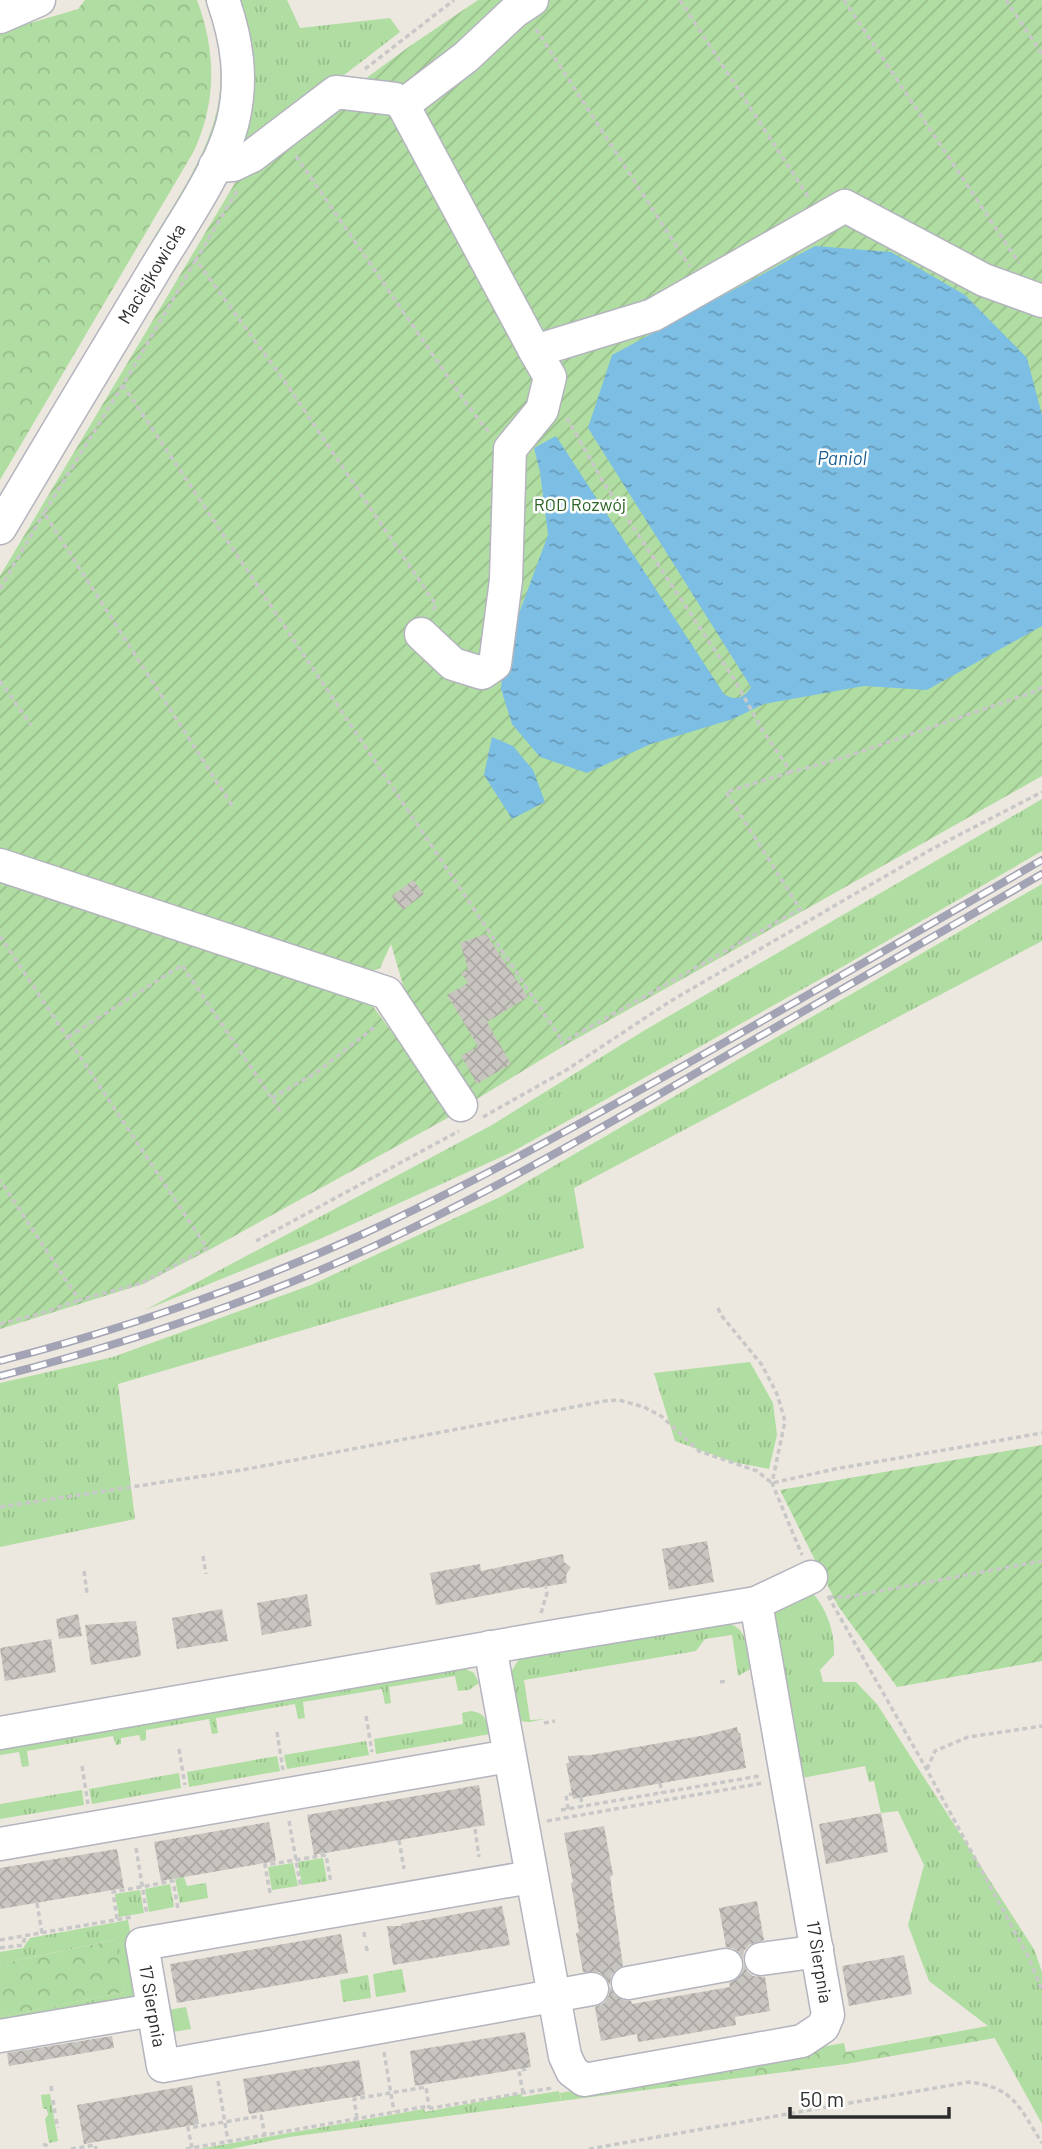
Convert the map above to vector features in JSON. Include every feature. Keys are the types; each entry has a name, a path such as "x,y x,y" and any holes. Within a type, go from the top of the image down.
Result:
{"street":[{"path":"0,17 39,0"},
{"name":"Maciejkowicka","path":"0,528 215,166 233,121 239,77 237,54 223,0"},
{"path":"403,105 466,57 526,4"},
{"path":"215,166 243,162 336,92 395,99 403,105 550,377 542,410 510,449 506,580 495,664 482,673 453,664 421,634"},
{"path":"535,351 653,314 845,206 984,280 1042,301"},
{"path":"0,865 387,993 467,1114"},
{"path":"0,1733 756,1603 820,1587"},
{"name":"17 Sierpnia","path":"490,1647 530,1735 531,1877 565,2056 572,2071 584,2080 802,2041 823,2027 828,2015 817,1948 740,1685 756,1603"},
{"path":"0,1844 530,1735"},
{"name":"17 Sierpnia","path":"531,1877 142,1944 163,2066 555,1996"},
{"path":"761,1959 805,1953 817,1948"},
{"path":"628,1983 726,1965"},
{"path":"555,1996 592,1989"},
{"path":"0,2036 153,2010"}],"path":[{"path":"336,92 454,0"},
{"path":"680,0 822,219"},
{"path":"844,0 1019,264"},
{"path":"1006,0 1042,54"},
{"path":"526,4 703,286"},
{"path":"280,135 309,173 466,403 502,447 510,449"},
{"path":"0,589 243,183"},
{"path":"196,260 285,382 436,605 421,634"},
{"path":"123,385 561,1043 800,908 726,792 839,759 1042,687"},
{"path":"542,410 566,416 601,480 734,679 791,772"},
{"path":"44,513 233,807"},
{"path":"0,681 31,725"},
{"path":"256,1241 467,1114 568,1069 669,1002 932,849 1042,792"},
{"path":"0,936 206,1248 142,1283 0,1324"},
{"path":"68,1037 182,965 281,1112"},
{"path":"272,1098 317,1072 398,1009"},
{"path":"0,1180 79,1300"},
{"path":"718,1308 762,1365 777,1394 785,1421 772,1483"},
{"path":"0,1507 242,1470 482,1423 619,1400 643,1407 661,1416 699,1451 757,1471 772,1483 820,1587 927,1770 1028,1955 1042,1990"},
{"path":"772,1483 835,1469 1042,1433"},
{"path":"202,1556 206,1574"},
{"path":"820,1587 847,1597 1042,1561"},
{"path":"83,1571 87,1593"},
{"path":"538,1622 547,1587"},
{"path":"366,1716 373,1759"},
{"path":"927,1770 935,1751 958,1740 1042,1726"},
{"path":"277,1732 284,1774"},
{"path":"178,1749 186,1791"},
{"path":"82,1766 89,1808"},
{"path":"561,1810 761,1775"},
{"path":"534,1824 773,1781"},
{"path":"660,1783 662,1793"},
{"path":"568,1809 566,1795 572,1794"},
{"path":"581,1797 582,1807"},
{"path":"289,1822 301,1888"},
{"path":"475,1829 479,1857"},
{"path":"399,1840 404,1870"},
{"path":"136,1846 147,1914"},
{"path":"270,1893 265,1865 326,1855 331,1883"},
{"path":"117,1920 113,1892 142,1886 173,1881 178,1909"},
{"path":"37,1903 42,1933"},
{"path":"0,1940 132,1917"},
{"path":"364,1932 365,1939"},
{"path":"0,1948 23,1945 24,1936"},
{"path":"366,1945 368,1954"},
{"path":"385,2055 394,2112"},
{"path":"523,2093 519,2071 526,2069"},
{"path":"589,2149 969,2082 995,2086 1009,2095 1042,2143"},
{"path":"218,2083 228,2141"},
{"path":"51,2086 52,2093"},
{"path":"357,2118 354,2099 426,2087 429,2108"},
{"path":"186,2149 423,2107 559,2087"},
{"path":"53,2100 55,2113"},
{"path":"192,2148 188,2128 261,2116 265,2135"},
{"path":"56,2119 58,2128"},
{"path":"43,2144 50,2147"},
{"path":"71,2149 95,2145 96,2149"}],"green space":[{"path":"85,0 197,0 208,38 210,57 207,113 194,151 0,480 0,32 78,9"},
{"path":"205,0 211,0 223,44 222,109 205,158 0,505 0,496 176,201 196,166 212,129 219,96 220,68 217,40"},
{"path":"237,0 287,0 300,28 390,18 400,32 253,145 244,141 250,48"},
{"name":"ROD Rozwój","path":"478,0 1042,0 1042,776 562,1047 472,1102 408,1002 391,944 380,968 358,977 0,858 0,576 244,168 410,46"},
{"path":"1042,799 1042,851 849,963 512,1152 320,1239 145,1310 492,1125 645,1030"},
{"path":"0,874 369,1001 453,1115 143,1284 0,1329"},
{"path":"1042,884 1042,941 574,1188 584,1248 118,1384 135,1519 0,1547 0,1383 113,1357 311,1285 500,1197"},
{"path":"750,1362 773,1403 777,1435 769,1469 733,1462 675,1441 654,1373"},
{"path":"1042,1445 1042,1661 897,1687 838,1606 780,1490"},
{"path":"811,1591 826,1613 833,1638 834,1655 820,1670 823,1682 856,1682 877,1704 1035,1951 1042,1972 1042,2124 988,2026 929,1981 908,1925 924,1865 898,1811 881,1813 874,1781 869,1782 865,1766 797,1779 771,1622 774,1611"},
{"path":"729,1624 740,1630 747,1649 750,1669 738,1676 732,1635 705,1639 696,1651 524,1680 530,1720 546,1719 519,1721 511,1672 519,1659"},
{"path":"464,1668 474,1673 479,1683 469,1690 458,1691 455,1676 389,1687 391,1703 385,1704 382,1689 303,1702 305,1718 298,1719 295,1704 216,1718 218,1733 212,1734 209,1719 146,1730 146,1740 141,1741 139,1735 121,1738 121,1744 116,1745 113,1736 27,1751 29,1766 22,1767 19,1752 0,1755 0,1743"},
{"path":"471,1711 485,1718 490,1734 376,1754 374,1739 463,1724 462,1713"},
{"path":"366,1741 369,1755 287,1769 284,1755"},
{"path":"277,1756 280,1771 189,1787 187,1772"},
{"path":"179,1773 181,1788 92,1804 89,1789"},
{"path":"82,1790 84,1805 0,1819 0,1804"},
{"path":"323,1858 327,1881 302,1885 298,1862"},
{"path":"293,1863 298,1886 272,1890 268,1867"},
{"path":"184,1877 187,1886 206,1883 208,1898 180,1903 175,1879"},
{"path":"170,1884 174,1907 149,1912 145,1889"},
{"path":"140,1890 144,1913 119,1917 115,1894"},
{"path":"128,1920 142,1995 137,2003 0,2027 0,2017 125,1992 114,1940 0,1964 0,1952 23,1948 30,1938"},
{"path":"115,1940 125,1992 0,2017 0,1964"},
{"path":"402,1969 406,1992 376,1997 373,1974"},
{"path":"368,1975 371,1998 343,2002 340,1980"},
{"path":"186,2007 191,2029 166,2033 162,2011"},
{"path":"988,2026 995,2038 846,2064 561,2101 560,2093 844,2043 846,2052"},
{"path":"559,2091 561,2101 289,2137 231,2149 199,2149 424,2109 425,2112 521,2094 522,2097"},
{"path":"50,2094 58,2141 49,2143 45,2119 48,2115 47,2109 43,2109 41,2095"}],"water":[{"name":"Paniol","path":"815,246 891,252 965,295 1027,358 1042,415 1042,626 927,690 864,686 764,704 733,719 651,744 587,773 540,757 512,724 501,689 504,654 548,535 540,472 534,448 556,436 724,694 739,698 751,687 588,428 612,355"},
{"path":"492,737 513,746 533,770 545,802 512,819 484,775"}],"building":[{"path":"413,880 424,894 403,910 392,896"},
{"path":"486,934 528,997 487,1022 511,1064 477,1084 461,1056 478,1046 447,995 468,983 461,973 468,969 460,943"},
{"path":"707,1541 714,1582 669,1590 662,1549"},
{"path":"563,1554 564,1562 571,1567 566,1575 567,1583 529,1587 436,1605 430,1573 480,1564 481,1571"},
{"path":"307,1594 312,1626 262,1635 257,1603"},
{"path":"222,1609 228,1641 177,1649 172,1618"},
{"path":"78,1614 82,1636 59,1639 56,1619"},
{"path":"136,1621 141,1656 91,1665 85,1625"},
{"path":"51,1639 56,1672 5,1681 0,1648"},
{"path":"737,1727 746,1768 573,1799 566,1763 569,1763 568,1756 591,1755"},
{"path":"479,1785 485,1825 314,1855 307,1815"},
{"path":"881,1813 888,1852 826,1864 819,1824"},
{"path":"269,1822 276,1861 161,1881 154,1842"},
{"path":"604,1826 613,1875 610,1877 623,1966 611,1976 610,1985 599,1972 583,1972 576,1933 579,1932 571,1883 573,1882 564,1833"},
{"path":"117,1849 124,1888 0,1909 0,1868"},
{"path":"757,1901 764,1940 749,1945 744,1951 743,1959 733,1948 726,1947 719,1908"},
{"path":"502,1906 510,1945 393,1965 387,1926 401,1926"},
{"path":"341,1934 348,1973 177,2003 170,1964"},
{"path":"904,1955 912,1994 849,2006 842,1966"},
{"path":"744,1964 753,1976 765,1977 770,2011 735,2017 736,2025 687,2034 638,2042 637,2034 601,2041 595,2007 604,2003 610,1987 615,1995 631,2001 632,2004 730,1987 729,1983 743,1972"},
{"path":"525,2032 531,2067 415,2086 410,2051"},
{"path":"112,2036 114,2048 9,2066 7,2053"},
{"path":"359,2060 365,2095 249,2114 243,2079"},
{"path":"192,2085 199,2124 84,2144 77,2105"}],"railway":[{"path":"0,1361 138,1321 229,1289 404,1215 604,1110 1042,860"},
{"path":"0,1376 110,1345 218,1310 289,1283 396,1236 500,1184 602,1127 1042,874"}]}
